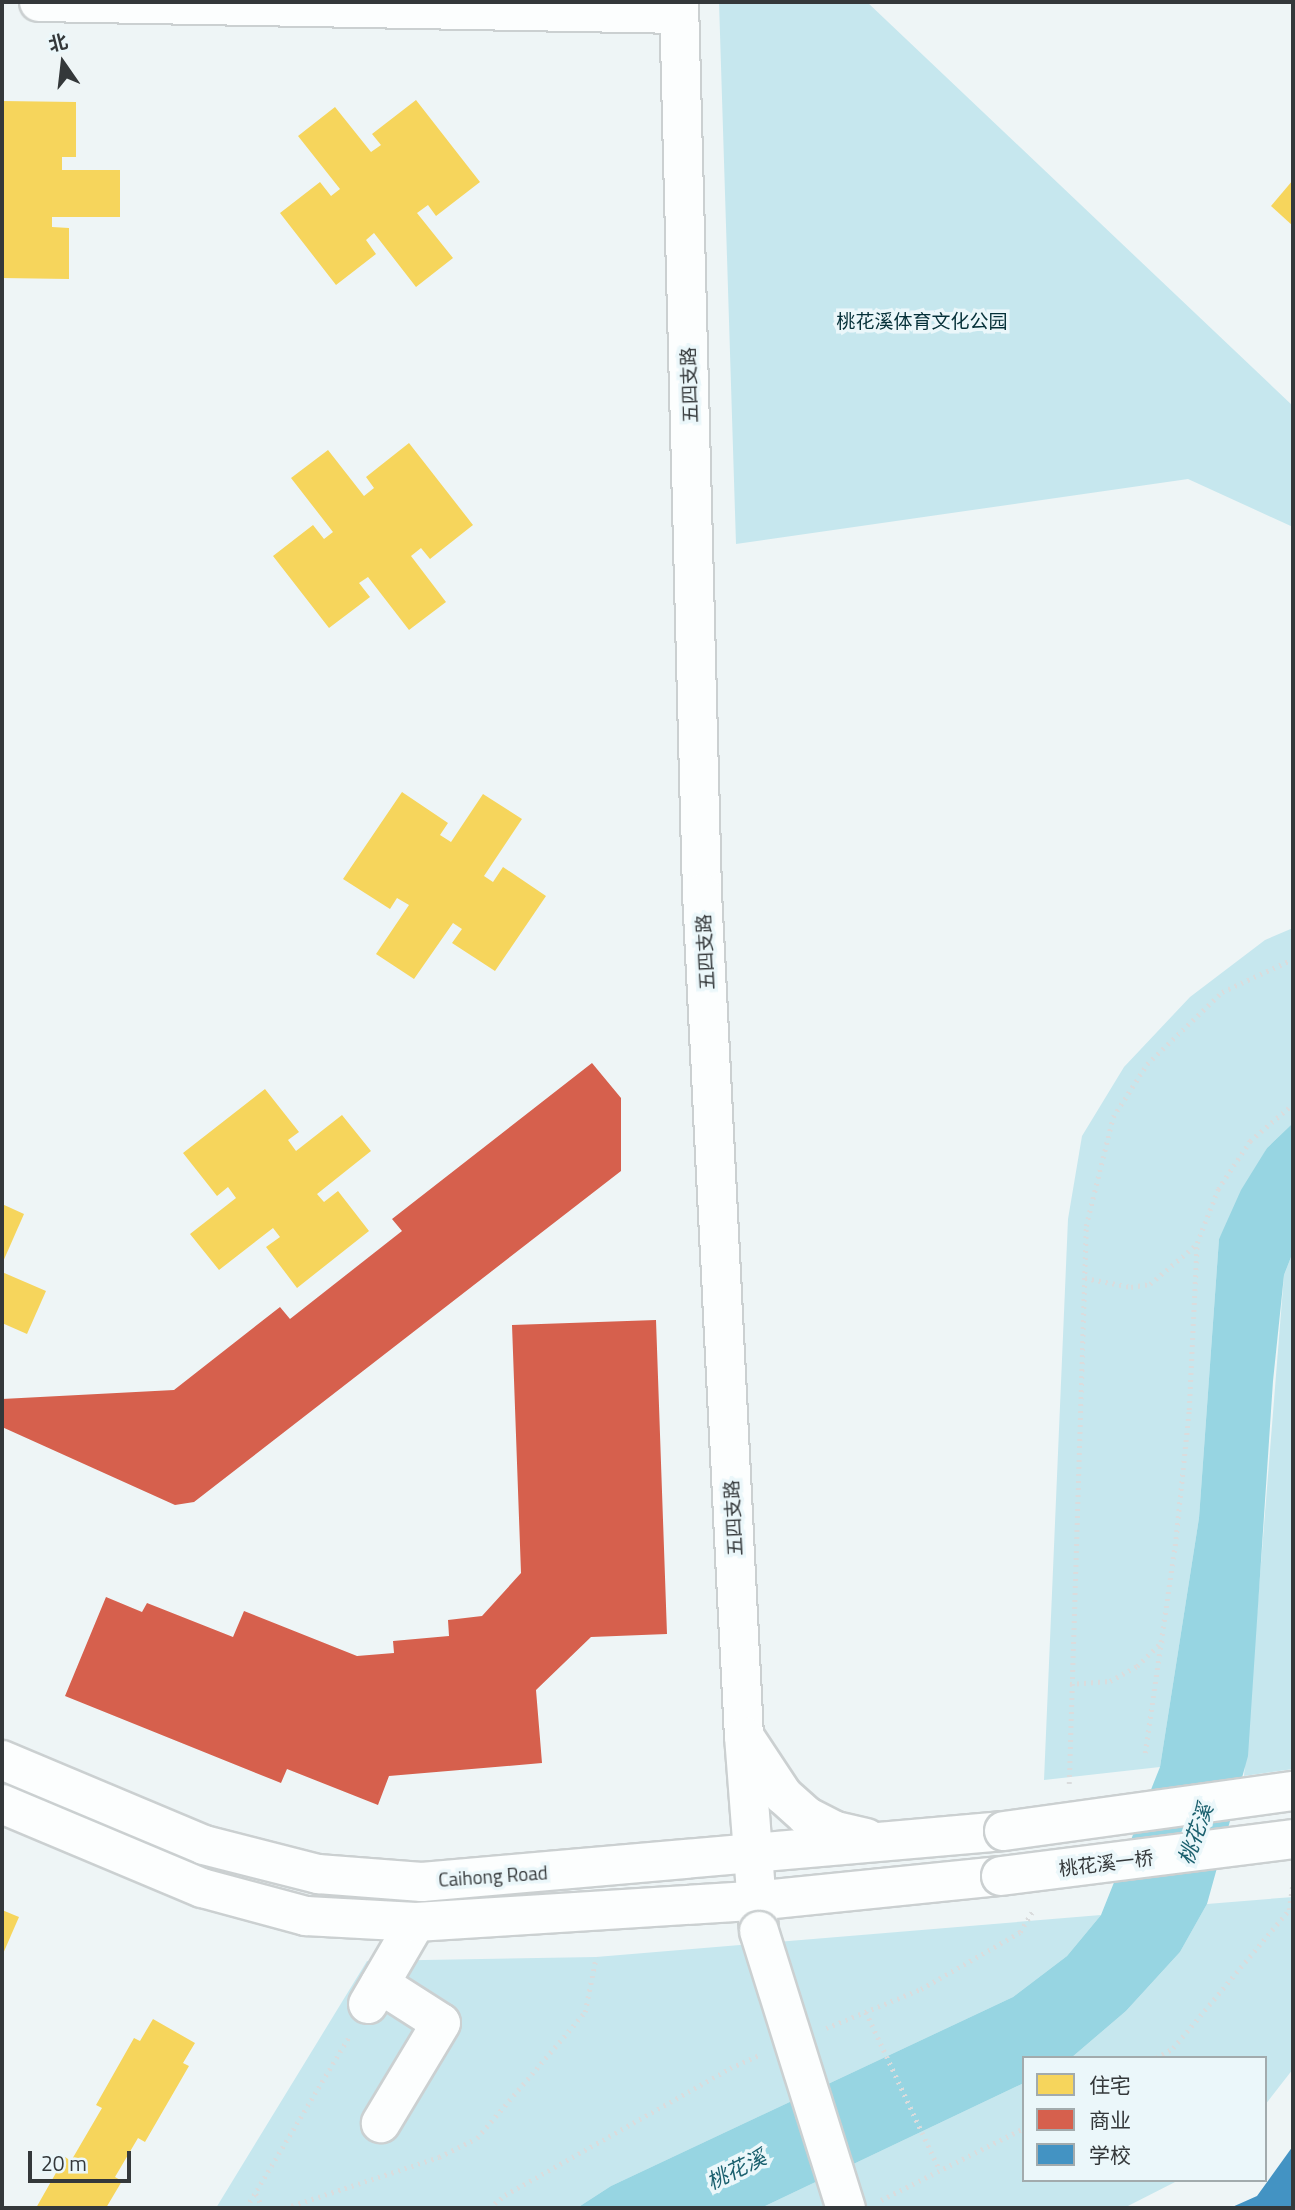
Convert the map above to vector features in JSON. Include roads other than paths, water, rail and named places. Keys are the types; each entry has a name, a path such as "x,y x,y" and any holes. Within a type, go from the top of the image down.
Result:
{"main road":[{"path":"38,2 679,8"},
{"name":"五四支路","path":"679,8 702,893 752,1856 757,1916 862,2205"},
{"path":"744,1735 783,1795 806,1816 836,1831 885,1843"},
{"name":"Caihong Road","path":"2,1760 204,1845 318,1874 422,1882 752,1856 1004,1831 1293,1791"},
{"path":"2,1804 202,1888 306,1916 416,1922 757,1916"},
{"name":"桃花溪一桥","path":"757,1916 1001,1877 1293,1839"},
{"path":"381,2123 441,2023 374,1994 416,1922"}],"water":[{"name":"桃花溪","path":"1293,1123 1293,1252 1284,1275 1273,1381 1248,1756 1207,1904 1180,1952 1126,2011 1073,2056 1022,2056 1022,2084 761,2208 577,2208 611,2186 1013,1997 1067,1956 1101,1915 1160,1767 1199,1518 1219,1239 1241,1190 1267,1148"}],"park label":[{"name":"桃花溪体育文化公园","path":"922,321"}]}
